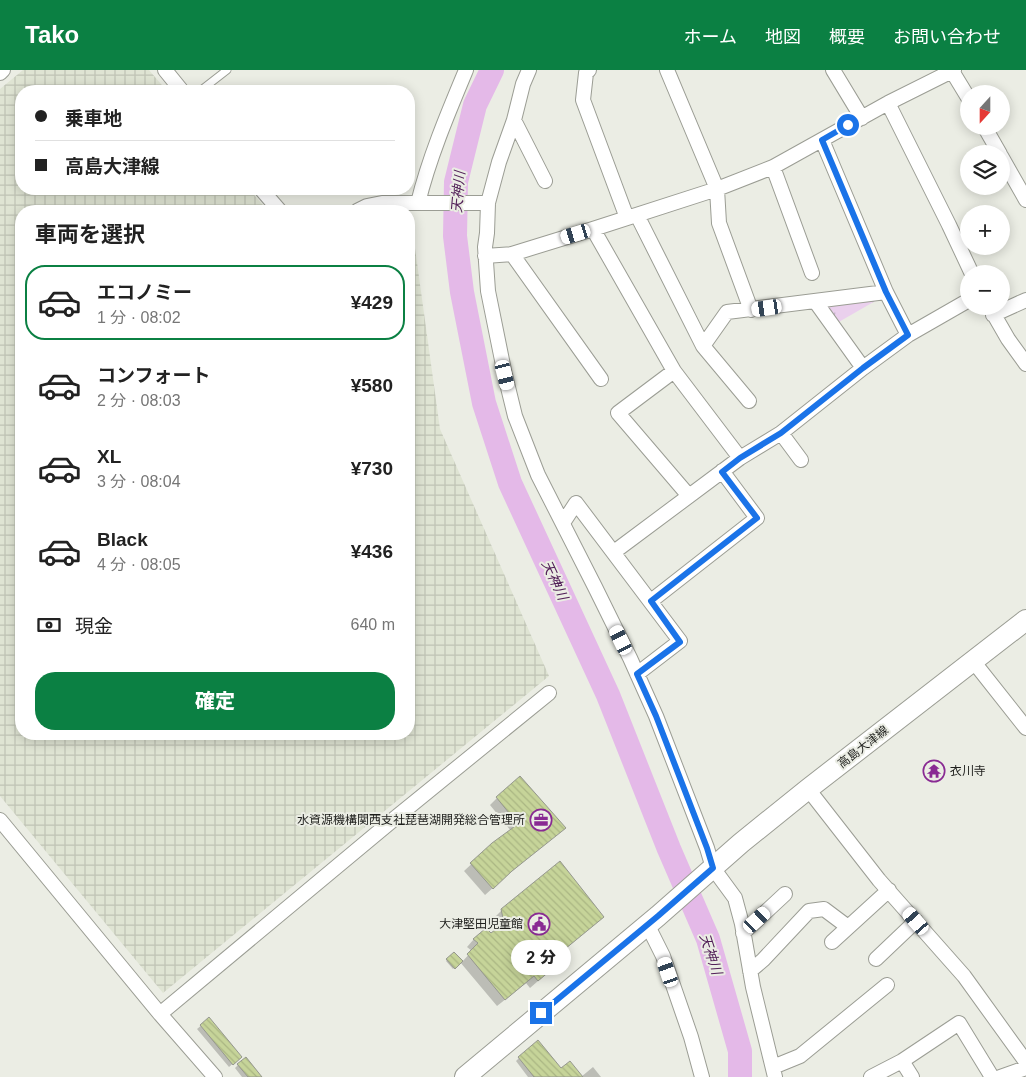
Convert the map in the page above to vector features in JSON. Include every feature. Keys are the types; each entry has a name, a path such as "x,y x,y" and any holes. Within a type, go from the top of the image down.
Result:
{"main road":[{"name":"高島大津線","path":"708,872 808,789 1026,620"},
{"path":"465,1077 708,872"}],"street":[{"path":"0,73 3,70"},
{"path":"164,70 177,85"},
{"path":"424,204 423,181 466,70"},
{"path":"529,70 523,84 514,120 484,203 487,233 485,248 488,291 515,416 538,475 600,596 656,716 707,848 708,872 735,898 753,987 774,1072 800,1056 887,985"},
{"path":"589,70 586,73 583,100 632,217 703,346 749,401"},
{"path":"667,70 717,189 719,223 751,310"},
{"path":"833,70 862,118"},
{"path":"486,256 512,254 632,217 717,189 773,167 888,103 953,70 961,85"},
{"path":"888,103 968,265"},
{"path":"514,120 545,181"},
{"path":"822,140 886,292 908,335"},
{"path":"773,167 812,273"},
{"path":"1010,172 1026,200"},
{"path":"266,195 275,205"},
{"path":"372,205 382,203 484,203"},
{"path":"592,229 674,371 740,458"},
{"path":"512,254 600,379"},
{"path":"703,346 727,312 886,292"},
{"path":"1010,305 1026,300"},
{"path":"815,301 863,368"},
{"path":"614,552 740,458 781,433 908,335 960,305"},
{"path":"993,315 1026,364"},
{"path":"674,371 618,413 689,496"},
{"path":"781,433 801,460"},
{"path":"651,601 757,518 722,472"},
{"path":"563,523 576,504 651,601 680,642 637,674"},
{"path":"973,662 1026,728"},
{"path":"160,1014 549,692"},
{"path":"808,789 879,880 964,976 1026,1062"},
{"path":"0,820 160,1014 215,1077"},
{"path":"832,942 889,890"},
{"path":"743,933 785,894"},
{"path":"750,971 763,960 809,911 824,909 848,927"},
{"path":"653,920 702,1077"},
{"path":"876,959 916,921"},
{"path":"872,1077 902,1061 959,1023 992,1077"},
{"path":"902,1061 912,1077"},
{"path":"1000,1077 1026,1068"}],"lane":[{"path":"208,85 227,70"}],"shaded area":[{"path":"23,70 149,70 162,85 15,85 15,195 254,195 263,205 15,205 15,740 415,740 415,248 440,429 549,676 163,993 0,796 0,89"}],"green space":[{"path":"884,296 837,323 823,305"}],"building":[{"path":"520,776 566,828 512,871 493,889 470,863 492,843 518,824 496,797"},
{"path":"560,861 604,917 565,949 570,954 538,981 534,976 505,1000 467,954 478,943 473,939 486,928 491,933 504,923 501,909"},
{"path":"454,952 463,961 455,969 446,959"},
{"path":"209,1017 242,1057 233,1065 200,1025"},
{"path":"538,1040 561,1068 570,1061 583,1077 534,1077 518,1057"},
{"path":"246,1057 262,1077 248,1077 237,1064"}],"waterway":[{"name":"天神川","path":"492,70 475,105 456,182 455,236 462,292 484,403 510,483 608,695 669,849 708,939 740,1051 740,1077"}],"place":[{"name":"衣川寺","path":"934,771"},
{"name":"水資源機構関西支社琵琶湖開発総合管理所","path":"541,820"},
{"name":"大津堅田児童館","path":"539,924"}],"route":[{"path":"541,1013 713,868 656,716 637,674 680,642 651,601 757,518 722,472 740,458 781,433 908,335 886,292 822,140 848,125"}]}
